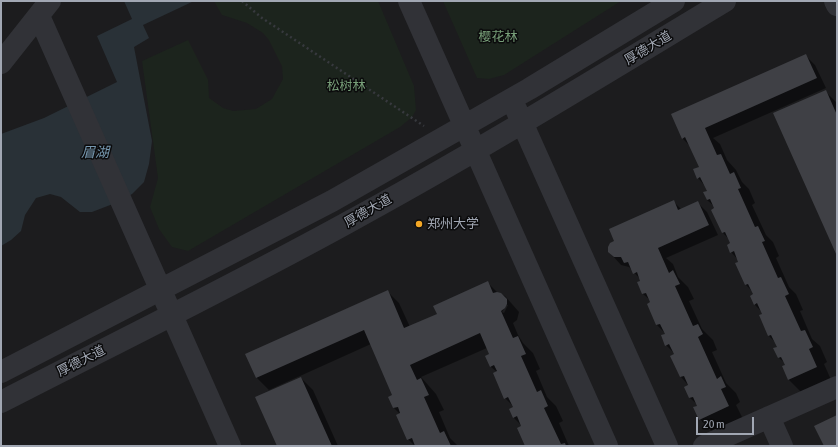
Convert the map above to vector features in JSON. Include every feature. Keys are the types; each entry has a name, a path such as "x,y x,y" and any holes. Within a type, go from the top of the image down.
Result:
{"lane":[{"path":"409,1 607,446"},
{"name":"厚德大道","path":"1,372 161,291 332,201 512,99 674,1"},
{"name":"厚德大道","path":"1,402 172,315 345,224 522,123 725,1"},
{"path":"835,1 837,5"},
{"path":"1,63 45,8"},
{"path":"45,8 72,90 230,446"},
{"path":"512,99 667,446"},
{"path":"704,446 837,387"},
{"path":"768,417 782,446"}],"path":[{"path":"242,1 262,18 442,139"}],"shaded area":[{"name":"郑州大学","path":"1,1 837,1 837,446 1,446"}],"green space":[{"name":"松树林","path":"214,1 378,1 414,86 416,110 412,117 400,127 188,251 172,247 159,229 150,207 158,178 142,61 188,40 208,80 209,98 223,108 233,111 256,109 272,99 283,79 282,66 269,40 263,33 247,23 222,15"},
{"name":"樱花林","path":"443,1 621,1 504,75 489,79 477,78"}],"water":[{"name":"眉湖","path":"124,1 194,1 143,25 149,38 134,47 152,141 149,164 144,182 132,194 118,202 92,212 80,212 61,197 50,194 36,198 25,215 21,231 1,246 1,134 44,118 117,82 97,36 132,19"}],"building":[{"path":"806,54 817,78 705,128 717,155 721,154 730,174 734,172 741,188 738,189 755,227 758,226 765,241 762,242 778,278 781,277 789,294 785,296 801,331 805,330 813,347 809,349 817,367 788,380 782,366 785,365 781,357 778,358 773,348 777,347 771,335 768,336 759,315 762,314 757,303 754,305 750,296 753,294 748,284 745,285 735,263 738,262 734,251 730,253 727,245 730,243 725,232 722,233 711,210 714,208 710,199 707,200 703,192 707,191 700,177 697,179 693,169 699,167 685,137 682,139 671,114"},
{"path":"826,90 837,115 837,256 773,113"},
{"path":"674,200 678,210 698,201 709,225 658,248 669,273 673,270 680,284 675,286 693,326 698,324 703,334 698,337 717,379 721,376 726,387 721,389 729,406 699,420 693,407 697,406 693,397 689,398 684,387 688,385 684,376 680,377 670,356 674,354 669,344 665,346 661,335 665,334 660,324 656,325 647,304 650,302 646,293 642,294 637,282 640,281 637,272 633,274 628,262 624,263 621,257 614,257 608,252 610,243 614,241 609,229"},
{"path":"488,281 493,293 501,293 507,299 505,308 501,311 513,338 518,336 526,354 521,356 537,392 541,390 548,406 544,408 561,444 565,443 566,446 525,446 517,428 521,426 517,416 513,418 509,409 513,407 508,397 504,399 493,373 497,371 494,365 490,367 485,356 489,354 480,333 410,365 417,380 421,378 429,395 424,397 440,433 444,431 451,446 415,446 412,438 407,440 396,415 400,413 398,407 393,408 388,397 392,395 364,330 256,378 245,354 388,290 404,328 437,314 433,306"},
{"path":"301,377 332,446 277,446 255,397"},
{"path":"837,415 837,446 824,446 814,426"}],"place":[{"name":"郑州大学","path":"419,224"}]}
